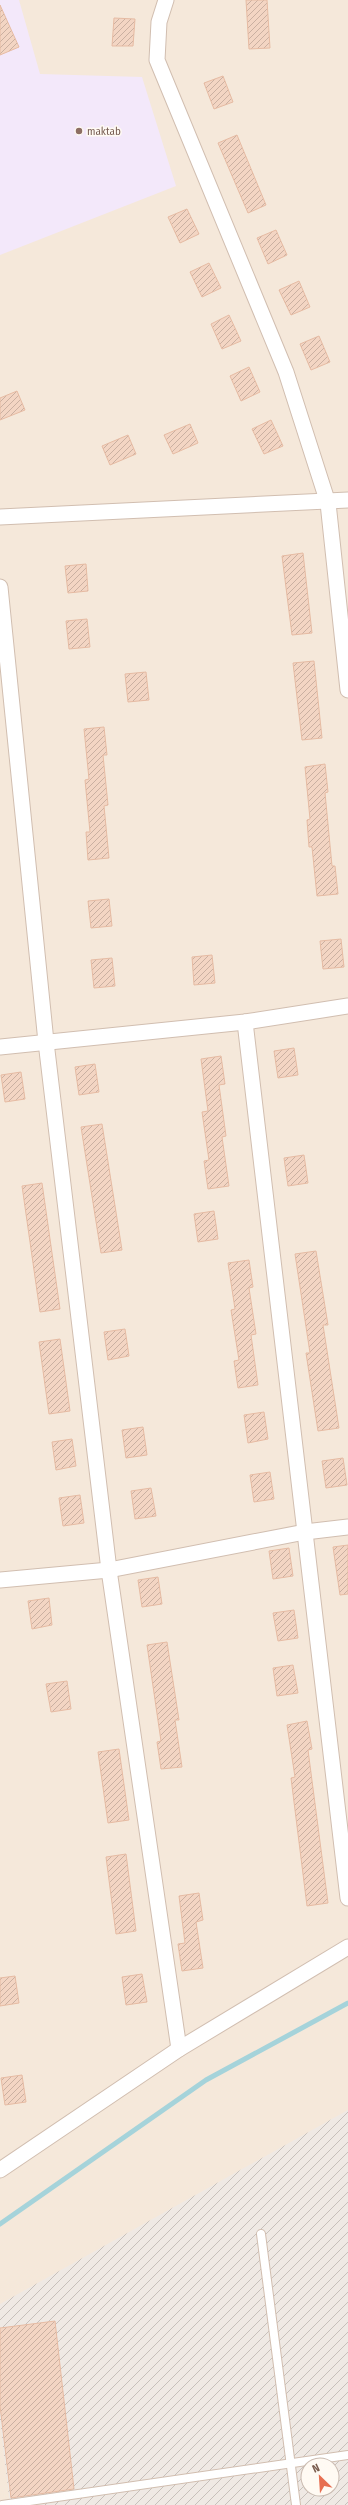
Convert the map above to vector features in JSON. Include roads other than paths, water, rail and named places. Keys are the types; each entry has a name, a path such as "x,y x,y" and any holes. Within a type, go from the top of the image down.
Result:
{"street":[{"path":"166,0 159,22 157,60 286,372 328,503 348,690"},
{"path":"0,517 328,503 348,500"},
{"path":"0,587 46,1042 109,1570 179,2049"},
{"path":"0,1047 245,1022 348,1006"},
{"path":"245,1022 348,1898"},
{"path":"0,1580 109,1570 305,1532 348,1527"},
{"path":"0,2170 179,2049 348,1947"}],"lane":[{"path":"261,2234 296,2505"},
{"path":"2,2505 348,2455"}],"waterway":[{"path":"0,2224 206,2080 348,2003"}],"place":[{"name":"maktab","path":"79,131"}]}
